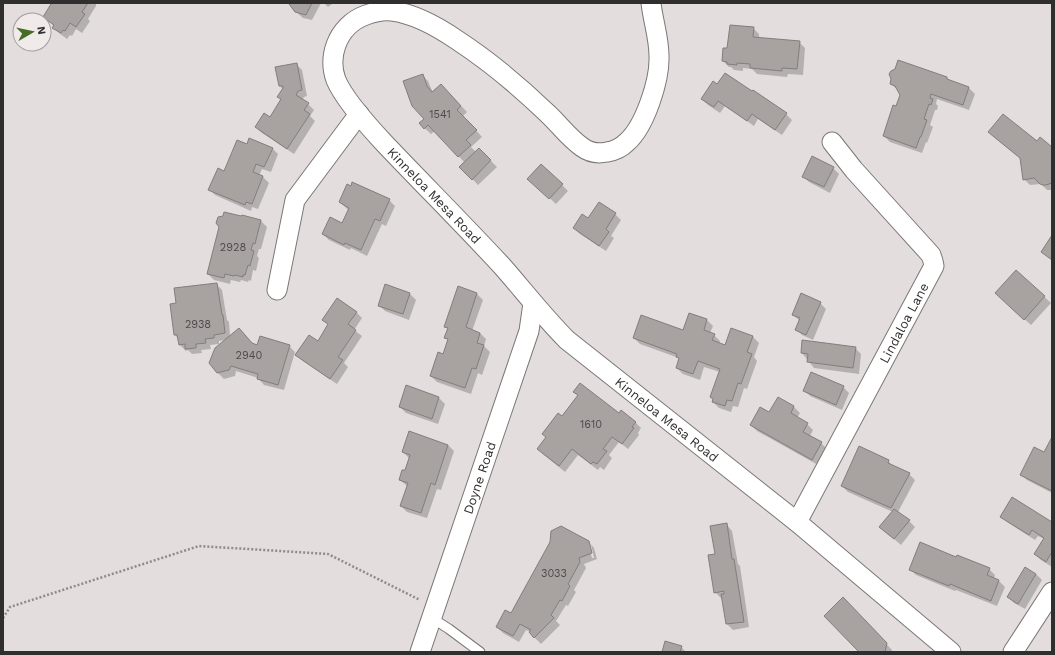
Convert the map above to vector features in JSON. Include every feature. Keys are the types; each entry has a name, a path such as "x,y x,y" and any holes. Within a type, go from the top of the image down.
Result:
{"street":[{"name":"Kinneloa Mesa Road","path":"651,3 659,55 659,69 650,104 636,131 627,142 610,152 598,154 590,152 580,146 547,113 498,69 446,33 413,16 391,10 368,14 358,18 340,35 335,46 333,59 334,71 337,82 359,114 502,266 550,324 567,340 797,522 928,644 951,652"},
{"path":"277,290 295,200 359,114"},
{"name":"Lindaloa Lane","path":"797,522 934,266 931,255 854,170 832,142"},
{"name":"Doyne Road","path":"420,652 529,331 533,303"},
{"path":"1013,652 1052,592"}],"lane":[{"path":"433,613 449,629 480,652"}],"path":[{"path":"3,618 10,607 199,546 328,554 433,613"}],"building":[{"path":"50,3 88,3 82,12 85,14 76,27 70,23 65,31 63,30 61,33 52,28 54,25 52,24 52,12 46,12 51,4"},
{"path":"312,3 306,15 295,12 289,4"},
{"path":"730,25 754,27 753,37 800,41 797,69 782,68 782,71 750,68 750,64 727,64 727,62 722,61 723,48 727,48"},
{"path":"898,60 947,77 947,79 969,87 963,105 931,94 930,98 933,99 931,105 929,104 924,119 927,120 916,148 883,136 893,105 896,106 900,95 895,86 890,84 891,79 889,74 895,69"},
{"path":"297,63 302,90 298,91 296,95 309,103 304,110 310,114 287,149 255,127 264,113 270,117 281,99 277,97 283,86 279,86 275,67"},
{"path":"725,73 787,113 775,130 752,114 747,121 718,101 714,107 701,99 713,81 717,84"},
{"path":"423,74 427,86 432,92 441,84 461,106 457,110 477,130 466,140 471,145 458,157 428,125 424,129 419,123 424,119 412,106 403,81"},
{"path":"1003,114 1037,141 1040,137 1052,147 1052,183 1043,185 1034,178 1023,180 1020,158 988,132"},
{"path":"249,138 273,148 264,167 256,164 253,172 263,176 252,204 246,202 245,205 208,190 218,168 224,171 237,140 247,144"},
{"path":"479,148 491,160 472,180 459,167"},
{"path":"812,156 834,167 824,187 802,177"},
{"path":"541,164 563,184 549,199 527,179"},
{"path":"352,182 390,199 380,221 375,219 361,250 345,243 344,245 322,234 330,217 342,223 349,208 339,202 347,184 351,186"},
{"path":"599,202 616,213 606,229 609,232 599,246 573,228 582,214 588,218"},
{"path":"224,212 261,220 255,244 253,243 251,250 254,251 250,266 248,265 243,277 225,274 224,278 207,274 219,227 216,223 218,217 223,216"},
{"path":"1052,235 1052,260 1041,252"},
{"path":"1016,270 1045,296 1024,320 995,293"},
{"path":"217,283 225,333 214,335 214,338 205,339 206,343 196,344 196,348 185,349 185,344 179,345 177,335 174,335 170,304 176,303 174,288"},
{"path":"385,284 410,293 403,314 378,306"},
{"path":"458,286 477,293 466,327 480,333 477,343 484,345 476,369 472,368 465,388 430,376 438,352 443,354 448,339 444,338 448,328 444,327"},
{"path":"801,293 821,302 806,335 795,330 800,318 792,315"},
{"path":"337,298 357,312 348,324 356,330 338,357 343,360 330,379 295,355 309,335 318,341 328,324 322,320"},
{"path":"689,313 707,319 704,330 715,334 712,340 725,345 731,328 753,336 747,352 752,354 741,384 738,383 732,401 727,400 725,406 712,402 713,399 710,397 720,369 698,361 693,374 676,368 679,358 676,357 677,354 633,338 641,315 683,330"},
{"path":"239,328 252,343 257,345 260,336 290,345 278,385 257,379 258,374 231,366 229,370 217,373 209,363 215,348"},
{"path":"802,340 856,347 853,368 807,362 808,354 801,353"},
{"path":"811,372 844,386 836,405 803,391"},
{"path":"580,383 619,413 621,410 636,422 632,427 634,428 622,444 612,437 603,449 607,451 597,464 593,462 591,464 572,449 559,466 537,449 546,437 542,434 558,413 562,416 578,395 573,392"},
{"path":"406,385 439,397 432,419 399,407"},
{"path":"778,397 794,406 791,413 808,423 803,432 822,442 812,460 750,425 760,407 769,412"},
{"path":"409,431 448,445 435,485 431,483 421,513 400,506 408,483 399,480 402,470 405,470 410,455 402,452"},
{"path":"1052,437 1052,491 1020,475 1034,447 1044,452"},
{"path":"859,446 889,460 888,463 910,473 891,508 841,486"},
{"path":"1012,497 1052,522 1052,552 1046,562 1034,554 1044,538 1032,530 1029,535 1000,517"},
{"path":"894,509 910,520 894,539 879,527"},
{"path":"727,523 744,622 726,624 721,594 724,594 724,591 714,593 708,555 715,554 710,526"},
{"path":"561,526 589,541 592,553 579,558 580,562 568,584 570,586 562,601 560,600 551,615 554,618 534,638 529,632 531,630 520,624 513,636 496,627 505,610 511,613 550,542 551,531"},
{"path":"920,542 956,557 957,555 990,568 987,575 999,580 991,601 950,584 949,586 909,570"},
{"path":"1025,567 1036,574 1018,604 1007,597"},
{"path":"843,597 887,643 885,652 859,652 824,616"},
{"path":"665,641 682,646 680,652 662,652"}]}
